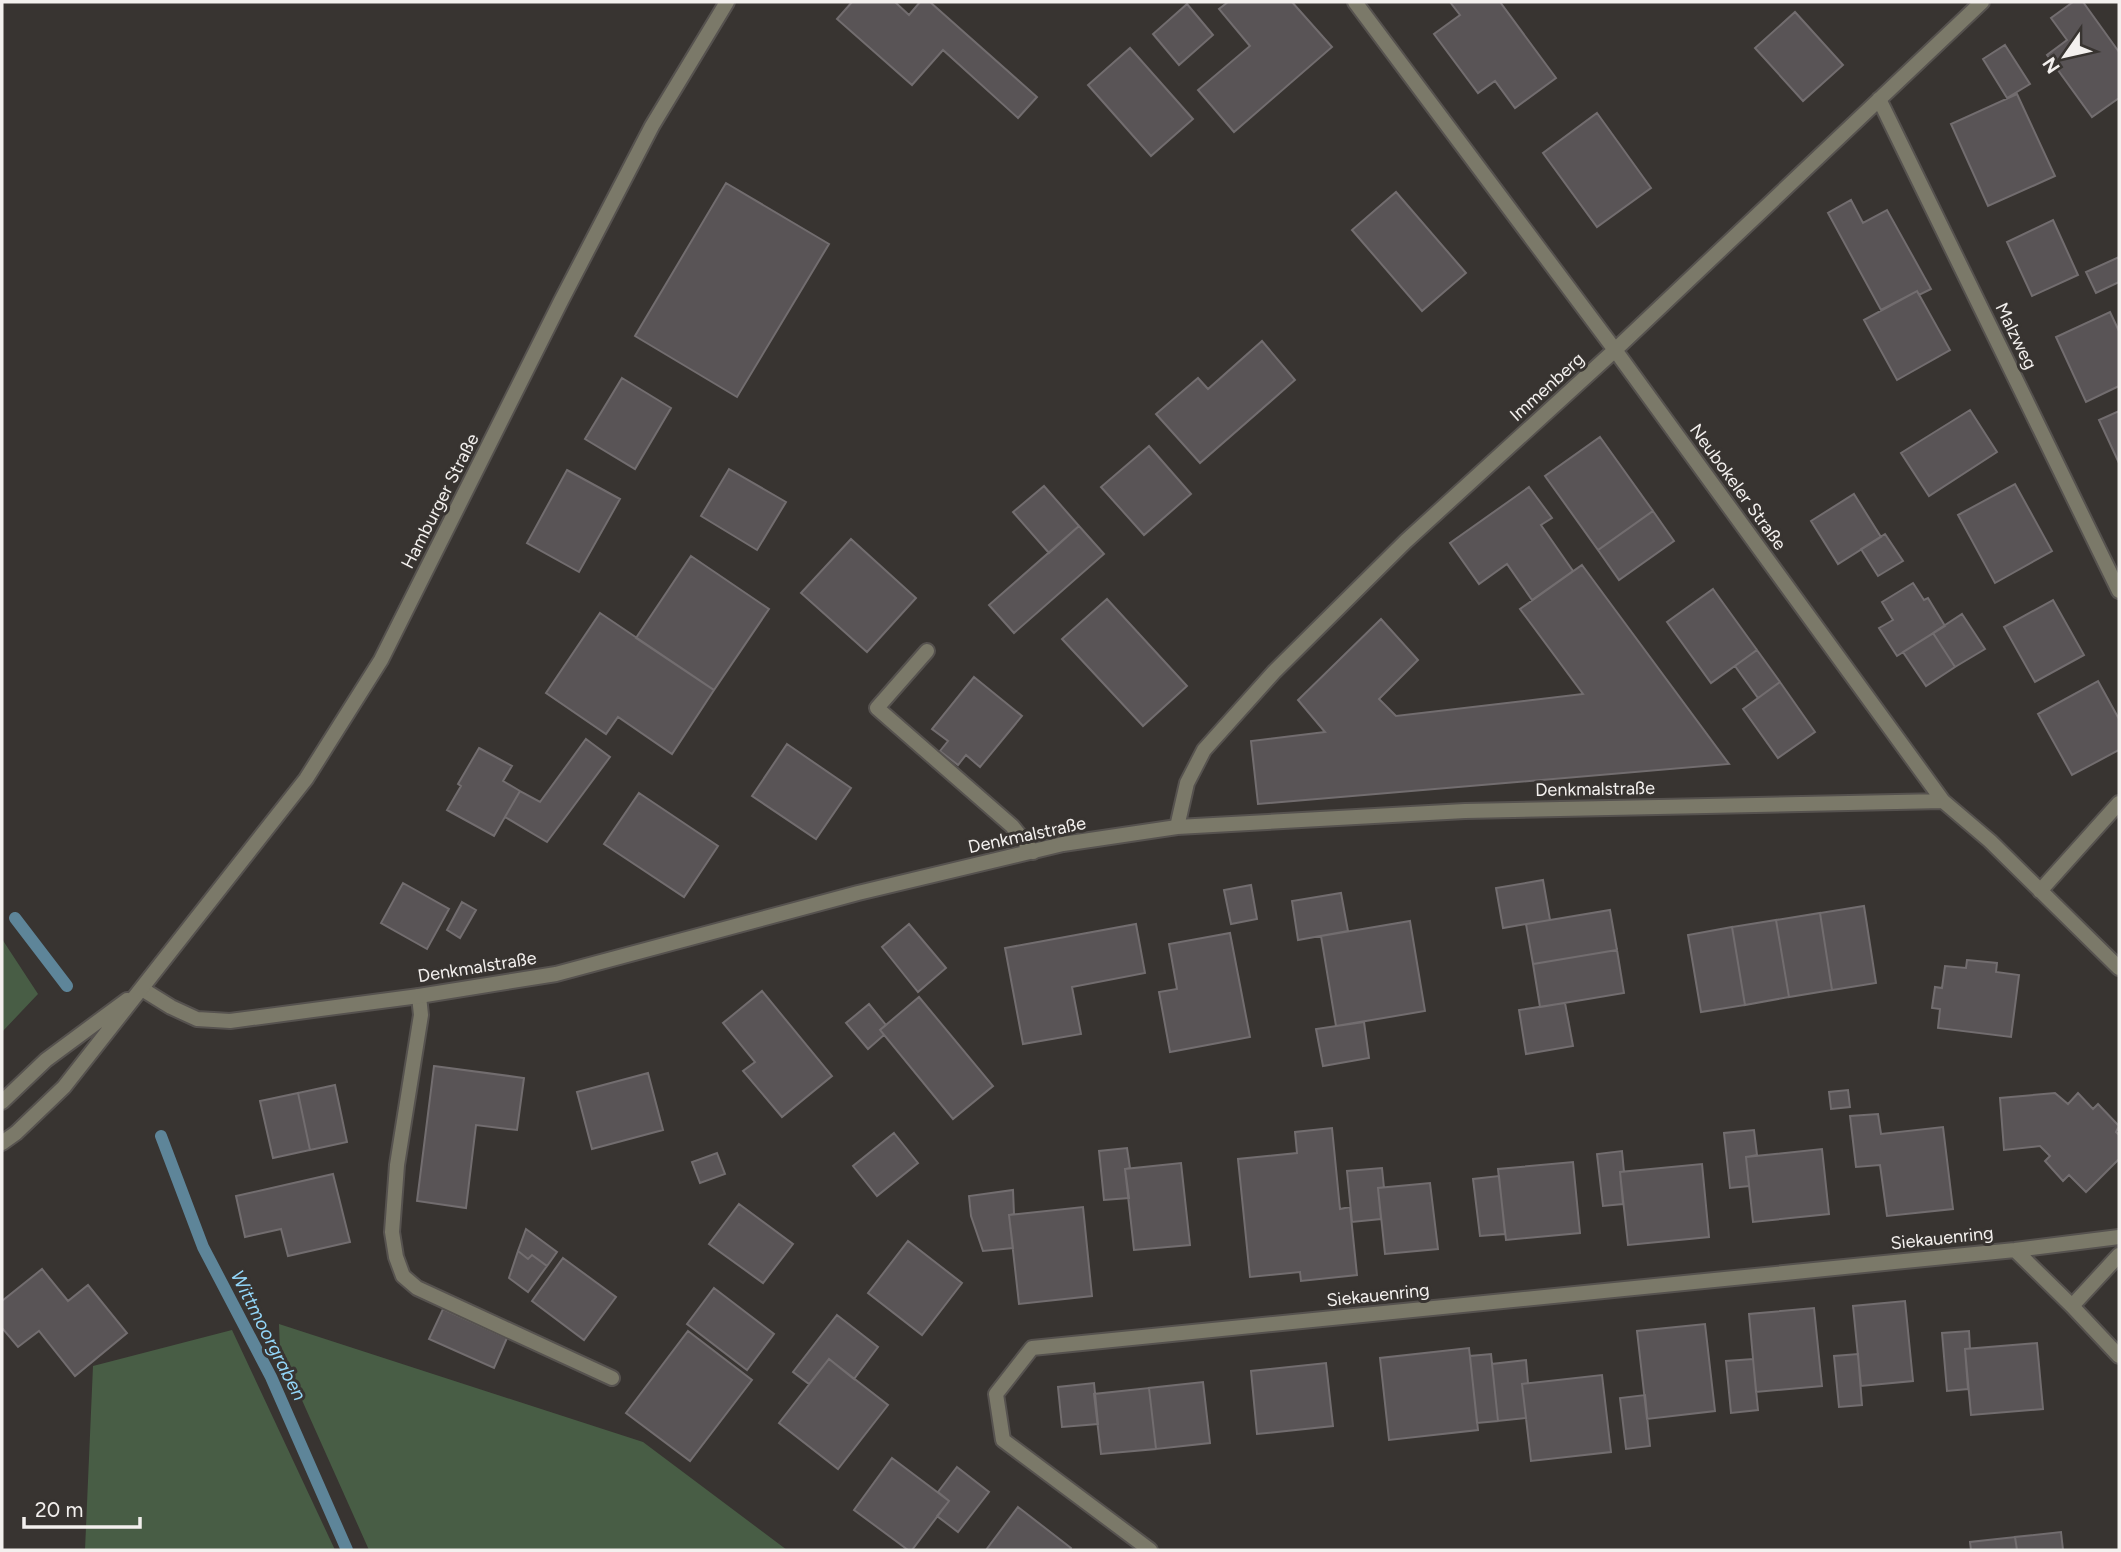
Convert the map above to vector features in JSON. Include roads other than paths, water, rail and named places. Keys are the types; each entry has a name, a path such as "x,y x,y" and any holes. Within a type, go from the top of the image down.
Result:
{"street":[{"name":"Hamburger Straße","path":"2,1143 64,1087 306,779 381,660 652,126 726,2"},
{"name":"Neubokeler Straße","path":"1354,2 1615,351 1943,801 1990,841 2119,968"},
{"name":"Immenberg","path":"1177,827 1187,783 1204,750 1274,671 1406,541 1615,351 1982,2"},
{"name":"Malzweg","path":"1879,99 2119,591"},
{"path":"927,651 877,708 1012,826 1033,852"},
{"name":"Denkmalstraße","path":"142,989 197,1019 230,1021 419,996 556,974 858,893 1063,845 1177,827 1465,811 1943,801"},
{"path":"2040,891 2119,803"},
{"name":"Hamburger Straße","path":"2,1102 46,1060 142,989"},
{"path":"419,996 421,1015 397,1165 392,1232 402,1276 417,1288 612,1378"},
{"name":"Siekauenring","path":"1150,1550 1003,1440 996,1394 1032,1349 2015,1250 2119,1237"},
{"name":"Siekauenring","path":"2015,1250 2119,1356"},
{"path":"2072,1306 2119,1255"}],"waterway":[{"name":"Wittmoorgraben","path":"15,918 67,986"},
{"name":"Wittmoorgraben","path":"161,1136 203,1247 271,1377 347,1550"}]}
